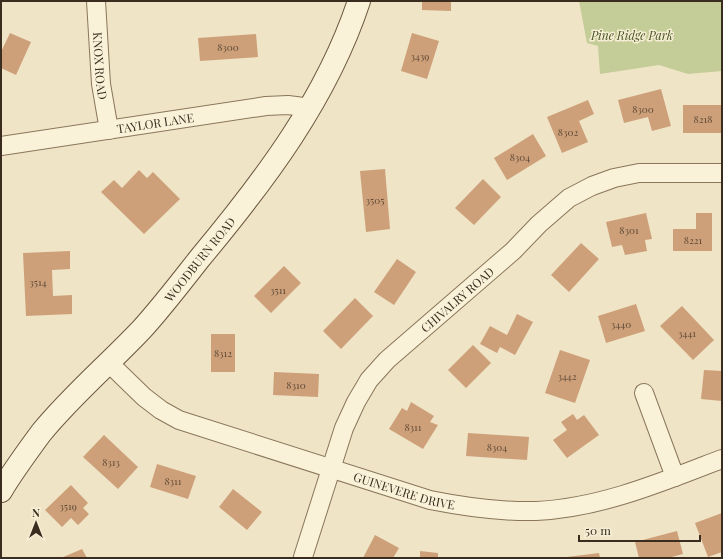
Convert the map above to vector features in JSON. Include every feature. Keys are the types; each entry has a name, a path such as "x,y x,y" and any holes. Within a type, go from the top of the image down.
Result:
{"street":[{"name":"KNOX ROAD","path":"96,1 101,84 109,130"},
{"name":"WOODBURN ROAD","path":"1,491 17,466 42,433 62,410 142,328 230,222 280,155 311,108 334,64 352,24 359,1"},
{"name":"TAYLOR LANE","path":"1,146 266,106 288,105 311,108"},
{"name":"CHIVALRY ROAD","path":"303,557 344,428 356,402 369,380 387,360 513,251 558,206 569,198 592,186 614,178 639,173 722,173"},
{"name":"GUINEVERE DRIVE","path":"109,363 144,397 160,410 179,420 430,500 466,508 501,511 536,511 574,506 637,491 722,459"},
{"path":"644,393 675,477"}],"green space":[{"name":"Pine Ridge Park","path":"579,1 722,1 722,71 688,74 659,65 600,74 598,46 587,43"}],"building":[{"path":"422,1 451,1 451,11 422,10"},
{"path":"10,33 31,42 16,75 1,68 1,52"},
{"path":"412,33 439,41 427,79 401,71"},
{"path":"256,34 258,57 200,61 198,38"},
{"path":"661,89 671,126 652,131 648,117 624,123 618,100"},
{"path":"588,100 594,114 579,121 588,142 562,153 547,117"},
{"path":"683,105 722,105 722,133 683,133"},
{"path":"533,134 546,156 507,180 494,158"},
{"path":"385,169 390,229 366,232 360,171"},
{"path":"139,170 147,178 153,172 180,199 144,234 101,192 114,180 122,188"},
{"path":"483,179 501,197 474,225 455,208"},
{"path":"646,213 652,239 645,240 647,251 625,255 622,245 612,247 606,222"},
{"path":"696,213 712,213 712,251 673,251 673,229 696,229"},
{"path":"581,243 599,259 569,292 551,275"},
{"path":"70,251 70,269 52,270 53,296 72,295 72,314 26,316 23,253"},
{"path":"397,259 416,272 394,305 374,292"},
{"path":"284,266 301,283 271,313 254,296"},
{"path":"355,298 373,316 341,349 323,331"},
{"path":"636,304 645,331 606,343 598,316"},
{"path":"682,306 714,340 693,360 660,326"},
{"path":"517,314 533,322 515,355 500,347 497,353 480,344 490,326 507,335"},
{"path":"211,334 235,334 235,372 211,372"},
{"path":"473,345 491,363 466,388 448,370"},
{"path":"560,350 590,360 575,403 545,393"},
{"path":"704,370 722,371 722,401 701,399"},
{"path":"274,372 319,374 318,397 273,395"},
{"path":"411,402 434,416 430,422 438,425 423,449 389,429 402,408 407,411"},
{"path":"573,414 577,420 584,415 599,435 567,458 553,440 567,430 561,422"},
{"path":"468,433 529,437 527,460 466,456"},
{"path":"104,435 138,467 118,489 83,457"},
{"path":"157,464 196,476 188,499 150,487"},
{"path":"71,485 88,503 83,508 89,514 78,525 71,518 62,527 45,510"},
{"path":"233,489 262,512 247,530 219,507"},
{"path":"722,513 722,552 708,557 695,523"},
{"path":"677,531 683,554 668,558 639,558 635,542"},
{"path":"375,535 399,548 393,558 363,558"},
{"path":"82,549 87,558 61,558"},
{"path":"420,551 438,553 438,558 420,558"},
{"path":"599,553 600,558 567,557"}]}
